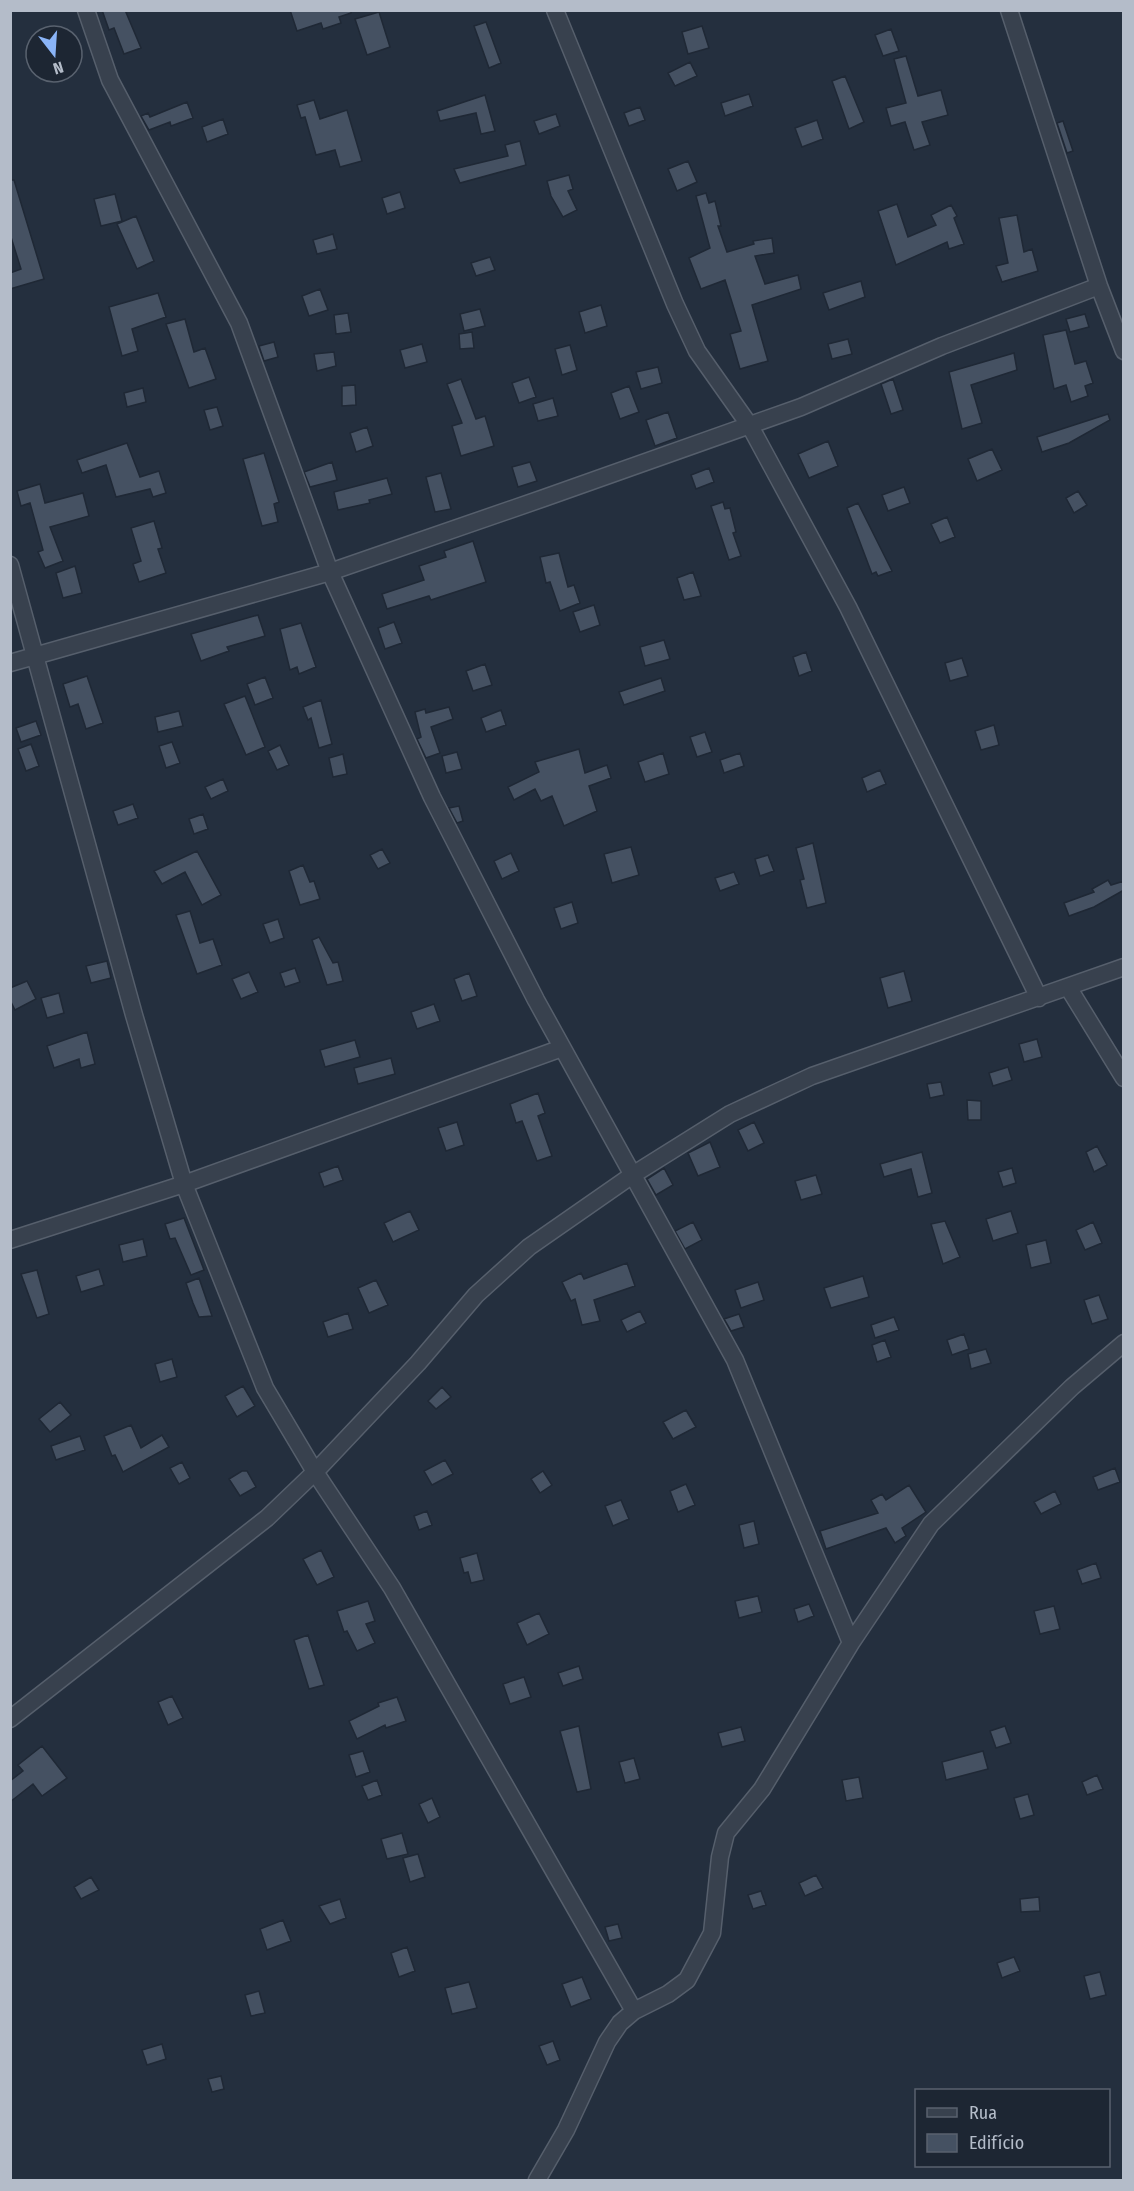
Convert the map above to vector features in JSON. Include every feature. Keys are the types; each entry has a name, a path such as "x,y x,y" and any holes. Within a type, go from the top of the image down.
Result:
{"street":[{"path":"86,10 110,80 239,323 330,572 432,797 562,1048 735,1360 851,1643"},
{"path":"555,10 675,304 697,351 750,426 848,607 1039,998"},
{"path":"1009,10 1099,286 1124,351"},
{"path":"10,663 330,572 750,426 942,346 1099,286"},
{"path":"10,566 37,656 134,1015 184,1184 265,1388 315,1472 392,1588 634,2011"},
{"path":"10,1719 267,1518 315,1472 418,1363 476,1295 529,1247 631,1176 730,1114 812,1076 1124,967"},
{"path":"1068,987 1124,1078"},
{"path":"10,1240 184,1184 562,1048"},
{"path":"537,2181 566,2130 607,2042 620,2023 634,2011 668,1994 687,1980 712,1933 720,1857 726,1833 762,1789 851,1643 931,1524 1072,1387 1124,1343"}],"building":[{"path":"102,10 125,10 141,48 124,54 114,28 109,30"},
{"path":"290,10 351,10 351,13 339,17 341,23 323,29 321,23 297,31"},
{"path":"379,12 390,47 367,55 355,19"},
{"path":"486,22 501,63 489,68 474,26"},
{"path":"702,26 709,48 688,54 682,32"},
{"path":"891,29 899,51 883,56 875,35"},
{"path":"906,56 918,96 941,90 948,115 922,122 930,145 914,150 905,122 891,126 886,108 906,103 894,59"},
{"path":"690,62 697,76 675,86 668,73"},
{"path":"845,76 864,122 849,129 832,81"},
{"path":"749,94 753,106 725,116 721,103"},
{"path":"485,95 495,131 481,134 476,113 440,121 437,111"},
{"path":"314,100 320,119 347,110 362,161 340,167 335,150 316,155 305,117 301,118 297,105"},
{"path":"187,102 193,118 171,126 170,122 149,130 141,116 148,113 150,117"},
{"path":"640,107 645,120 629,126 624,113"},
{"path":"556,114 560,126 539,134 534,121"},
{"path":"223,119 228,134 207,142 202,127"},
{"path":"817,120 823,139 802,147 795,128"},
{"path":"1063,121 1073,151 1067,153 1057,123"},
{"path":"520,141 526,165 460,183 454,169 508,156 505,145"},
{"path":"688,161 697,182 677,191 668,169"},
{"path":"569,175 573,189 568,191 577,210 563,217 551,196 547,181"},
{"path":"10,180 14,180 44,279 10,289 10,273 21,269 10,234"},
{"path":"400,192 405,208 387,214 382,198"},
{"path":"706,193 709,203 715,201 721,226 718,226 727,252 754,244 753,241 772,238 774,253 755,256 765,284 798,275 801,289 752,305 768,361 740,369 730,334 741,331 725,280 701,289 689,258 710,248 696,196"},
{"path":"115,194 122,221 101,226 94,199"},
{"path":"897,204 908,237 936,225 931,215 951,205 957,216 954,218 964,244 949,249 947,242 896,265 878,211"},
{"path":"1017,215 1024,252 1032,249 1038,271 1002,282 996,266 1008,263 999,218"},
{"path":"136,216 154,261 137,269 117,224"},
{"path":"333,234 337,249 317,254 313,240"},
{"path":"490,257 495,270 476,276 471,263"},
{"path":"861,281 865,297 829,310 823,293"},
{"path":"320,289 328,310 309,316 302,296"},
{"path":"158,293 166,317 132,329 138,351 122,356 109,307"},
{"path":"601,305 607,326 585,333 579,312"},
{"path":"480,309 485,326 464,331 460,314"},
{"path":"348,313 351,332 336,334 334,315"},
{"path":"1085,314 1089,327 1070,332 1066,319"},
{"path":"185,319 194,352 205,348 216,379 189,388 166,324"},
{"path":"1066,330 1075,364 1086,361 1093,383 1085,386 1088,396 1071,402 1066,385 1054,389 1043,335"},
{"path":"472,332 474,348 460,349 459,334"},
{"path":"848,339 852,354 832,359 828,344"},
{"path":"274,342 278,357 264,361 259,346"},
{"path":"422,344 427,362 405,368 400,350"},
{"path":"570,345 577,370 562,375 555,349"},
{"path":"334,352 336,366 317,371 314,354"},
{"path":"1014,353 1017,370 971,385 982,423 962,429 949,372"},
{"path":"658,367 662,383 641,389 636,372"},
{"path":"529,377 536,397 519,403 512,383"},
{"path":"461,379 476,419 485,416 494,446 461,456 452,426 462,423 447,384"},
{"path":"893,379 903,410 891,414 881,384"},
{"path":"355,385 356,405 342,406 342,386"},
{"path":"629,386 639,412 620,419 611,393"},
{"path":"143,388 146,402 127,407 124,393"},
{"path":"553,398 558,416 538,421 533,404"},
{"path":"217,407 223,426 210,430 204,410"},
{"path":"668,412 677,438 655,446 646,420"},
{"path":"1108,414 1110,420 1069,443 1042,452 1037,437"},
{"path":"367,427 373,446 356,452 350,433"},
{"path":"828,441 838,466 809,478 798,454"},
{"path":"127,443 140,477 159,471 166,493 153,497 150,489 116,497 106,465 82,473 77,460"},
{"path":"992,449 1002,470 977,481 968,459"},
{"path":"264,453 279,502 274,504 278,522 262,526 243,459"},
{"path":"332,462 337,480 310,487 304,472"},
{"path":"530,462 537,481 518,487 512,467"},
{"path":"709,468 714,482 696,489 691,475"},
{"path":"441,473 451,509 435,512 426,477"},
{"path":"387,478 392,494 369,500 370,503 338,510 334,492"},
{"path":"40,484 45,503 83,493 89,516 50,527 63,561 45,568 38,552 43,550 30,503 21,506 17,491"},
{"path":"904,487 910,503 888,511 882,495"},
{"path":"1078,491 1087,505 1074,513 1066,498"},
{"path":"723,502 725,509 730,508 736,532 733,533 741,556 729,560 711,506"},
{"path":"858,503 892,571 878,576 876,572 872,574 847,508"},
{"path":"947,517 955,537 940,543 931,524"},
{"path":"154,521 162,548 158,549 166,573 139,582 133,564 141,561 131,528"},
{"path":"473,541 486,582 431,600 429,596 387,609 382,594 424,580 419,566 446,557 444,551"},
{"path":"559,553 568,587 574,585 580,603 560,611 550,582 546,583 540,557"},
{"path":"75,566 82,593 63,598 56,573"},
{"path":"693,572 701,596 684,600 677,578"},
{"path":"594,605 600,625 580,632 573,612"},
{"path":"258,615 265,636 227,647 229,651 201,661 191,634"},
{"path":"394,622 402,643 385,649 378,628"},
{"path":"301,623 316,667 299,674 297,667 290,670 280,629"},
{"path":"664,640 670,659 645,666 640,647"},
{"path":"806,652 812,671 799,676 793,657"},
{"path":"962,658 968,676 950,681 945,663"},
{"path":"485,664 492,685 473,691 466,671"},
{"path":"87,676 103,723 86,729 78,704 70,707 63,684"},
{"path":"265,677 273,698 255,705 247,684"},
{"path":"661,678 665,691 624,705 619,692"},
{"path":"245,696 265,747 246,755 224,704"},
{"path":"321,700 332,744 319,748 311,718 308,720 303,707"},
{"path":"449,707 453,719 431,727 440,753 426,758 417,739 421,737 415,712 425,709 426,713"},
{"path":"501,710 506,725 486,732 481,718"},
{"path":"179,711 183,726 158,732 155,717"},
{"path":"36,721 41,735 21,742 16,728"},
{"path":"994,725 999,745 981,750 975,731"},
{"path":"705,732 712,752 697,757 690,737"},
{"path":"172,742 180,763 166,768 159,746"},
{"path":"31,744 39,766 26,771 18,749"},
{"path":"280,745 289,765 277,770 268,751"},
{"path":"579,749 585,773 607,765 611,778 589,786 597,811 564,826 552,796 541,801 535,789 514,800 508,787 539,772 535,762"},
{"path":"457,752 462,769 446,773 442,756"},
{"path":"663,753 669,774 645,782 638,762"},
{"path":"740,753 744,766 724,773 720,760"},
{"path":"343,754 347,774 333,777 329,758"},
{"path":"880,770 886,784 867,792 862,778"},
{"path":"223,779 228,791 211,799 205,787"},
{"path":"133,804 138,818 118,825 113,811"},
{"path":"459,806 463,821 457,823 449,808"},
{"path":"203,814 208,829 194,834 189,819"},
{"path":"813,843 826,903 807,908 800,880 804,879 796,848"},
{"path":"631,847 639,875 612,883 604,854"},
{"path":"382,849 390,863 378,869 370,855"},
{"path":"197,851 221,895 202,905 185,872 162,884 154,871"},
{"path":"511,853 519,871 502,879 494,861"},
{"path":"768,855 774,871 760,876 755,859"},
{"path":"303,865 310,882 314,881 320,899 300,905 289,871"},
{"path":"734,872 739,884 720,891 715,878"},
{"path":"1108,880 1111,885 1124,881 1124,890 1094,907 1069,916 1064,903 1094,892 1092,889"},
{"path":"572,902 578,923 561,929 554,908"},
{"path":"190,911 200,943 213,939 222,965 197,974 176,915"},
{"path":"278,919 284,938 270,943 263,924"},
{"path":"319,937 333,963 338,962 343,981 327,985 312,940"},
{"path":"107,961 111,978 91,983 86,966"},
{"path":"295,968 300,982 285,987 280,973"},
{"path":"904,971 912,1001 888,1008 880,978"},
{"path":"249,972 258,992 241,999 232,979"},
{"path":"469,973 477,996 462,1001 454,979"},
{"path":"27,981 36,999 15,1010 10,1000 10,988"},
{"path":"59,993 64,1013 47,1018 41,998"},
{"path":"434,1004 440,1021 417,1029 411,1012"},
{"path":"87,1032 95,1064 81,1068 79,1059 54,1068 47,1046"},
{"path":"1037,1039 1042,1057 1024,1062 1019,1044"},
{"path":"355,1040 360,1057 325,1067 320,1050"},
{"path":"391,1058 395,1074 358,1084 354,1068"},
{"path":"1008,1067 1012,1080 993,1086 989,1073"},
{"path":"941,1082 944,1095 930,1098 927,1084"},
{"path":"538,1093 545,1113 538,1116 552,1156 537,1161 522,1121 516,1123 510,1104"},
{"path":"967,1100 981,1101 981,1120 968,1120"},
{"path":"457,1122 464,1145 446,1151 438,1128"},
{"path":"754,1122 764,1143 748,1151 738,1130"},
{"path":"710,1142 720,1167 698,1176 688,1153"},
{"path":"1097,1146 1107,1165 1094,1172 1086,1152"},
{"path":"922,1152 932,1193 918,1197 911,1169 884,1177 880,1164"},
{"path":"338,1166 343,1180 324,1187 319,1173"},
{"path":"664,1168 673,1185 656,1195 647,1179"},
{"path":"1012,1168 1016,1183 1003,1187 998,1172"},
{"path":"816,1175 822,1194 801,1200 795,1181"},
{"path":"410,1211 419,1230 393,1242 384,1223"},
{"path":"1011,1211 1018,1233 993,1241 986,1219"},
{"path":"184,1218 204,1270 191,1275 175,1238 170,1239 165,1224"},
{"path":"945,1221 960,1257 943,1264 931,1224"},
{"path":"693,1222 702,1240 685,1249 675,1231"},
{"path":"1093,1222 1102,1243 1085,1250 1076,1230"},
{"path":"143,1239 147,1256 123,1262 119,1245"},
{"path":"1046,1240 1051,1263 1031,1268 1026,1245"},
{"path":"627,1263 635,1286 594,1300 600,1321 582,1325 575,1299 571,1301 562,1282 581,1273 584,1279"},
{"path":"99,1269 104,1285 81,1292 76,1276"},
{"path":"37,1270 49,1314 37,1318 21,1274"},
{"path":"863,1276 869,1297 831,1308 824,1288"},
{"path":"199,1278 212,1316 199,1317 186,1283"},
{"path":"376,1280 388,1305 369,1313 358,1288"},
{"path":"758,1282 764,1300 741,1308 735,1290"},
{"path":"1099,1295 1108,1319 1092,1324 1084,1300"},
{"path":"640,1311 646,1323 627,1332 621,1320"},
{"path":"348,1313 353,1329 328,1337 323,1322"},
{"path":"739,1314 744,1327 731,1331 724,1319"},
{"path":"894,1317 899,1330 875,1338 871,1325"},
{"path":"964,1334 969,1349 952,1355 947,1340"},
{"path":"885,1340 891,1357 877,1362 872,1345"},
{"path":"986,1349 991,1363 971,1369 968,1354"},
{"path":"172,1359 177,1377 160,1382 155,1364"},
{"path":"243,1386 255,1406 237,1417 225,1396"},
{"path":"442,1387 451,1397 436,1409 428,1401"},
{"path":"60,1402 71,1415 50,1432 39,1419"},
{"path":"686,1410 696,1427 673,1439 663,1422"},
{"path":"131,1425 141,1448 162,1435 169,1447 123,1472 115,1455 112,1456 104,1436"},
{"path":"80,1436 85,1450 56,1460 51,1446"},
{"path":"445,1460 453,1474 432,1485 424,1471"},
{"path":"182,1462 190,1478 179,1484 170,1468"},
{"path":"1115,1468 1120,1482 1098,1490 1093,1477"},
{"path":"242,1471 247,1471 256,1487 240,1496 229,1479"},
{"path":"543,1471 552,1485 540,1493 531,1479"},
{"path":"686,1484 695,1505 678,1512 670,1491"},
{"path":"909,1485 926,1512 902,1528 906,1536 895,1543 886,1528 826,1549 820,1531 878,1513 871,1500 882,1494 886,1500"},
{"path":"1055,1491 1061,1504 1041,1514 1034,1502"},
{"path":"621,1500 629,1519 613,1526 605,1506"},
{"path":"427,1511 432,1525 419,1530 414,1516"},
{"path":"754,1521 759,1544 744,1548 739,1525"},
{"path":"321,1550 334,1577 317,1585 303,1559"},
{"path":"477,1553 484,1580 471,1583 468,1572 464,1573 460,1558"},
{"path":"1096,1563 1101,1578 1082,1584 1077,1570"},
{"path":"758,1596 762,1612 739,1618 735,1601"},
{"path":"368,1601 375,1621 366,1624 375,1643 357,1651 347,1631 344,1632 337,1611"},
{"path":"809,1604 814,1616 798,1622 794,1609"},
{"path":"1054,1606 1060,1629 1040,1634 1034,1611"},
{"path":"539,1613 549,1634 527,1645 517,1623"},
{"path":"308,1635 324,1685 309,1689 294,1640"},
{"path":"579,1666 583,1679 563,1686 558,1673"},
{"path":"524,1677 531,1697 510,1704 503,1684"},
{"path":"172,1696 183,1718 168,1725 158,1702"},
{"path":"397,1697 406,1721 386,1728 385,1725 357,1739 349,1721 379,1706 378,1703"},
{"path":"579,1726 591,1789 577,1792 560,1731"},
{"path":"1005,1726 1011,1743 996,1748 990,1731"},
{"path":"741,1727 745,1741 722,1747 718,1733"},
{"path":"42,1746 67,1778 42,1796 33,1784 10,1802 10,1781 23,1771 18,1765"},
{"path":"363,1751 370,1772 356,1777 349,1755"},
{"path":"983,1751 988,1769 946,1780 942,1762"},
{"path":"634,1758 640,1779 625,1783 619,1762"},
{"path":"1097,1775 1103,1789 1087,1795 1082,1782"},
{"path":"859,1777 863,1798 846,1801 842,1780"},
{"path":"377,1780 382,1795 368,1800 362,1786"},
{"path":"1028,1794 1034,1815 1020,1819 1014,1798"},
{"path":"432,1798 440,1817 428,1823 419,1804"},
{"path":"402,1833 408,1854 387,1859 381,1839"},
{"path":"418,1854 425,1877 410,1882 403,1858"},
{"path":"816,1875 823,1888 805,1896 799,1883"},
{"path":"91,1877 99,1890 81,1899 74,1887"},
{"path":"761,1891 766,1905 753,1909 748,1895"},
{"path":"1039,1897 1040,1911 1021,1912 1020,1899"},
{"path":"340,1899 346,1918 330,1924 319,1906"},
{"path":"283,1920 291,1941 267,1950 260,1929"},
{"path":"618,1924 622,1938 609,1941 605,1927"},
{"path":"407,1947 415,1971 399,1977 391,1953"},
{"path":"1014,1957 1020,1971 1002,1978 997,1963"},
{"path":"1100,1972 1106,1995 1090,1999 1084,1976"},
{"path":"582,1977 591,1999 571,2007 562,1984"},
{"path":"469,1982 477,2008 452,2014 445,1988"},
{"path":"259,1991 265,2013 251,2016 245,1995"},
{"path":"553,2041 560,2060 547,2065 539,2046"},
{"path":"162,2044 166,2059 147,2065 142,2050"},
{"path":"221,2076 224,2089 212,2092 208,2079"}]}
